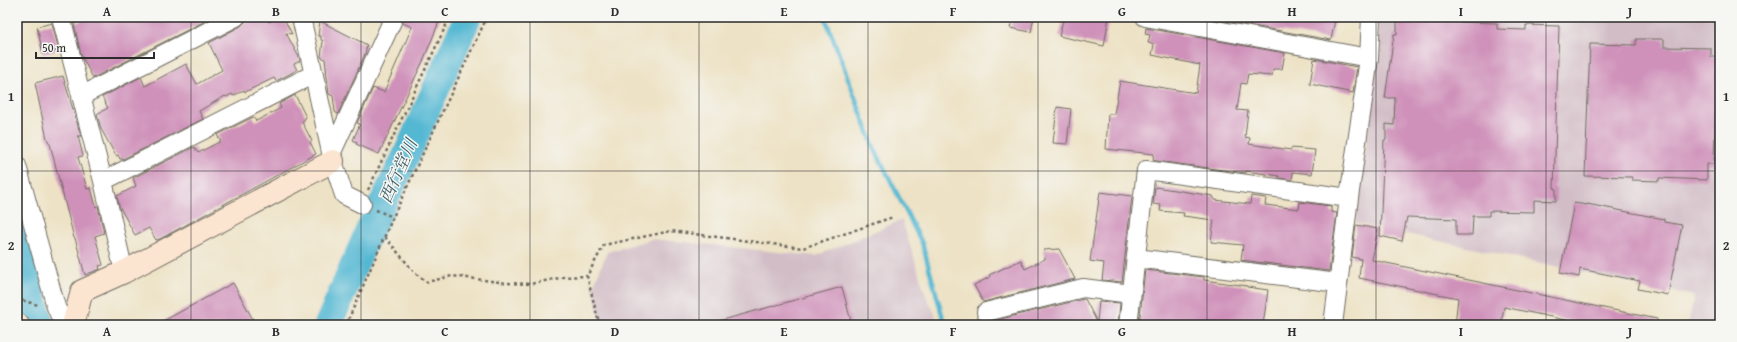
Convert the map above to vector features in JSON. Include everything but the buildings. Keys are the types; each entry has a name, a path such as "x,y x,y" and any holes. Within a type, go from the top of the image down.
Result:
{"street":[{"path":"61,17 103,181 124,272"},
{"path":"81,96 236,17"},
{"path":"301,17 332,158 344,195 362,204"},
{"path":"73,325 82,290 124,272 332,158 394,17"},
{"path":"1334,325 1349,198 1369,58 1371,17"},
{"path":"1151,18 1369,58"},
{"path":"103,181 314,74"},
{"path":"17,166 56,307 64,325"},
{"path":"1128,325 1146,170 1349,198"},
{"path":"1136,258 1338,283"},
{"path":"986,312 1083,288 1131,294"}],"path":[{"path":"362,204 450,17"},
{"path":"346,325 396,210 487,17"},
{"path":"596,325 598,319 587,276 604,245 670,231 803,248 893,217"},
{"path":"385,237 415,273 427,282 452,276 507,283 530,284 564,277 587,276"},
{"path":"17,300 40,306"}],"shaded area":[{"path":"1378,17 1720,17 1720,325 1688,325 1694,296 1356,223 1376,60"},
{"path":"902,220 926,296 935,314 938,325 599,325 600,320 593,287 607,252 652,239 816,256"}],"waterway":[{"name":"西行堂川","path":"328,325 369,231 406,156 468,17"},
{"path":"825,17 874,148 922,243 945,325"},
{"path":"17,237 40,325"}]}
